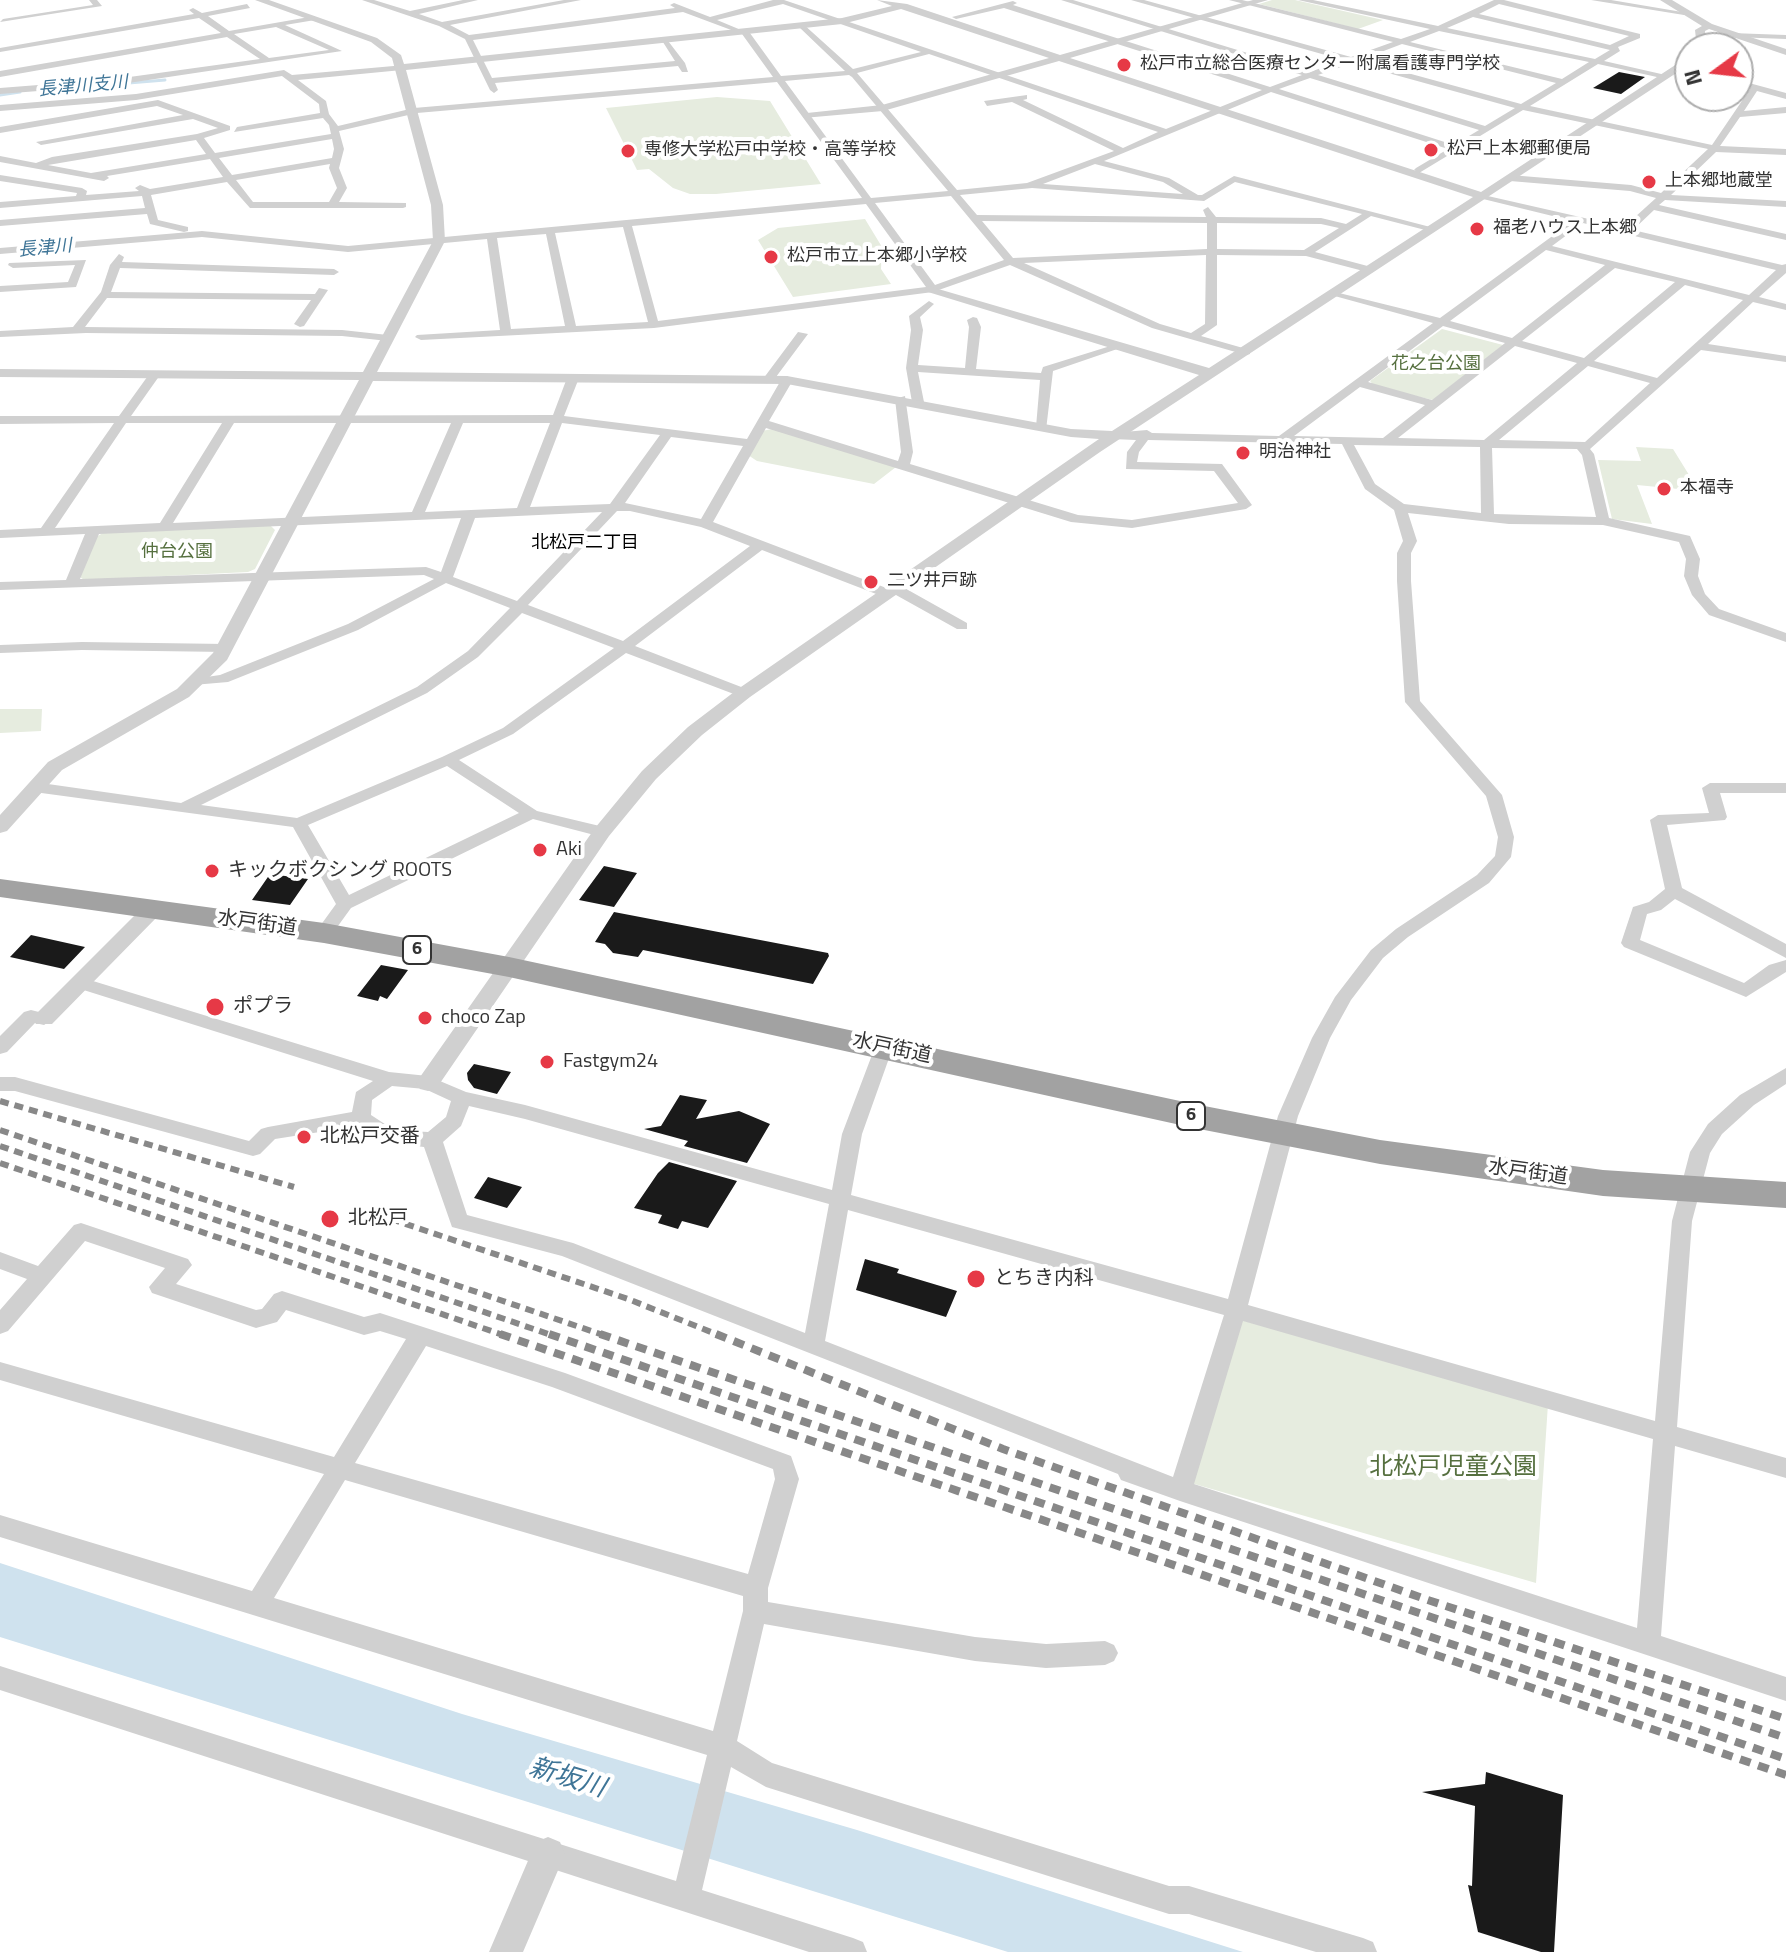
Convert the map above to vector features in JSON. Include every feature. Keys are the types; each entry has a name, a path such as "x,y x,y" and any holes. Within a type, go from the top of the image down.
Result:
{"highway":[{"name":"水戸街道","path":"0,888 324,933 509,967 1284,1135 1517,1172 1691,1191 1786,1195"}],"street":[{"path":"3,21 41,10 98,6 93,0"},
{"path":"410,13 474,0"},
{"path":"442,24 577,0"},
{"path":"660,0 741,31 780,79 933,289 1212,374"},
{"path":"882,0 910,2 1064,57 1415,172 1581,220 1785,268"},
{"path":"955,20 1024,0"},
{"path":"1065,0 1486,129"},
{"path":"1135,0 1522,107 1714,148 1786,152"},
{"path":"1233,0 1563,82"},
{"path":"807,116 883,108 1263,0"},
{"path":"1302,0 1596,62 1674,69"},
{"path":"1336,7 1350,0"},
{"path":"1028,186 1122,151 1220,108 1438,29 1499,0 1637,36 1613,46 1472,15"},
{"path":"1595,0 1684,13"},
{"path":"1665,0 1684,13 1726,32"},
{"path":"373,1 442,24 468,38 481,59 500,104"},
{"path":"712,19 780,1 1166,132"},
{"path":"0,50 203,15 260,2 381,43 402,67 437,205 439,241 226,648 198,682 55,766 0,827"},
{"path":"289,78 842,21 910,2"},
{"path":"1004,5 1455,148"},
{"path":"186,7 203,15 266,60"},
{"path":"468,38 685,9"},
{"path":"41,10 51,21 97,14"},
{"path":"0,74 312,18"},
{"path":"0,91 178,73 338,51 276,24"},
{"path":"802,25 852,72 1010,261 1156,326 1246,352"},
{"path":"1700,32 1709,26"},
{"path":"119,29 127,36"},
{"path":"1754,36 1786,37"},
{"path":"28,37 83,84"},
{"path":"665,39 696,86"},
{"path":"136,42 156,57"},
{"path":"1754,42 1786,52"},
{"path":"1415,172 1617,49 1613,46"},
{"path":"94,175 336,132 414,112 852,72 933,51"},
{"path":"490,81 681,63"},
{"path":"167,65 178,73"},
{"path":"0,108 111,100 284,73 323,103 325,115 336,132 339,149 335,160 342,188 332,205"},
{"path":"428,1083 602,832 675,749 744,693 1116,436 1674,74"},
{"path":"1626,231 1714,148 1755,87 1786,96"},
{"path":"987,103 1054,93"},
{"path":"1014,99 1122,151"},
{"path":"111,100 127,110"},
{"path":"0,130 158,103 227,128 198,137 52,160 36,166"},
{"path":"1739,114 1786,110"},
{"path":"41,142 193,115"},
{"path":"237,130 325,115"},
{"path":"31,125 52,160"},
{"path":"198,137 250,205 403,205"},
{"path":"0,159 94,175 145,189 154,222 202,234 348,249 1028,186 1201,198 1234,179 1433,229"},
{"path":"0,206 146,193 335,160"},
{"path":"1094,161 1166,180 1201,198 1212,220 1211,325 1193,336"},
{"path":"0,178 82,191 81,199"},
{"path":"1510,178 1631,188 1663,197 1786,204"},
{"path":"1650,206 1786,237"},
{"path":"0,223 150,211"},
{"path":"1306,253 1370,213"},
{"path":"975,218 1321,221 1347,227"},
{"path":"0,287 27,246 36,220"},
{"path":"1282,439 1581,220"},
{"path":"627,224 654,325"},
{"path":"550,231 571,329"},
{"path":"0,251 27,246 202,234"},
{"path":"492,236 506,333"},
{"path":"77,330 104,295 124,244"},
{"path":"1545,247 1786,307"},
{"path":"300,324 348,249"},
{"path":"421,337 654,325 933,289 1010,261 1211,252 1306,253 1371,270"},
{"path":"0,287 72,285 82,262 13,265"},
{"path":"1386,442 1613,264"},
{"path":"115,265 334,272"},
{"path":"0,373 769,379 901,399 1042,427 1116,436 1147,434 1581,447 1588,446 1785,268"},
{"path":"1486,445 1683,281"},
{"path":"1335,293 1659,382"},
{"path":"104,295 318,297"},
{"path":"814,319 827,302"},
{"path":"918,402 912,368 917,330 914,316 929,304"},
{"path":"970,372 973,320"},
{"path":"0,334 77,330 342,333 388,338"},
{"path":"769,379 802,334"},
{"path":"1042,427 1047,369 1120,346"},
{"path":"1699,346 1786,359"},
{"path":"912,368 1046,377"},
{"path":"45,532 154,375"},
{"path":"523,509 573,378"},
{"path":"705,524 787,380"},
{"path":"1359,383 1433,404"},
{"path":"901,399 907,452 903,466"},
{"path":"165,525 231,419"},
{"path":"418,514 459,419"},
{"path":"0,420 559,419 750,443"},
{"path":"762,423 1076,519 1132,524 1246,505 1218,467 1130,466 1133,452 1147,434"},
{"path":"183,808 422,690 473,654 621,500 668,433"},
{"path":"1346,441 1370,486 1400,508 1488,517 1603,521 1685,539 1693,559 1691,576 1699,595 1714,612 1786,638"},
{"path":"1486,445 1488,517"},
{"path":"1581,447 1588,454 1603,521"},
{"path":"0,534 613,506 654,510 705,524 892,591 962,626"},
{"path":"1180,1491 1236,1310 1284,1135 1304,1073 1321,1038 1344,997 1377,954 1402,933 1483,879 1503,857 1506,837 1494,795 1413,702 1404,581 1404,553 1410,541 1400,508"},
{"path":"198,682 223,679 353,627 446,578 470,512"},
{"path":"71,583 94,529"},
{"path":"34,787 299,823 508,731 626,647 760,545"},
{"path":"0,586 407,569 446,578 744,693"},
{"path":"0,649 226,648"},
{"path":"448,760 531,814 602,832"},
{"path":"1786,788 1710,788 1719,817 1658,820 1674,891 1786,952"},
{"path":"324,933 345,904 531,814"},
{"path":"299,823 345,904"},
{"path":"1674,891 1655,906 1639,911 1630,943 1746,991 1775,969 1786,966"},
{"path":"0,1047 31,1016 44,1019 152,910"},
{"path":"80,983 389,1079 428,1083 462,1098 525,1112 1236,1310 1786,1468"},
{"path":"814,1343 852,1134 884,1047"},
{"path":"1648,1644 1682,1221 1700,1152 1715,1129 1747,1100 1786,1075"},
{"path":"361,1118 363,1097 389,1079"},
{"path":"0,1084 15,1084 253,1149 268,1134 361,1118 390,1137 432,1140 454,1121 462,1098"},
{"path":"432,1140 459,1221 566,1249 814,1343 1180,1491 1786,1689"},
{"path":"0,1325 81,1231 181,1265 160,1287 256,1319 269,1316 282,1300 364,1326 380,1322 557,1380 783,1463 787,1479 686,1898"},
{"path":"0,1260 42,1276"},
{"path":"258,1603 420,1336"},
{"path":"0,1371 339,1468 756,1599 975,1649 1046,1656 1105,1653"},
{"path":"0,1526 724,1748 766,1774 1169,1900 1189,1900 1363,1952"},
{"path":"0,1678 853,1952"},
{"path":"506,1952 548,1854"}],"green space":[{"path":"1272,0 1295,0 1383,20 1358,29 1259,4"},
{"path":"717,97 770,101 821,184 716,194 690,194 673,188 649,169 637,170 606,108"},
{"path":"865,219 882,247 881,269 891,284 793,297 758,240 778,228"},
{"name":"花之台公園","path":"1442,329 1503,345 1433,400 1374,386 1370,381"},
{"path":"772,429 896,467 874,484 757,461 748,455 762,431"},
{"path":"1636,447 1673,449 1699,491 1637,485 1652,524 1612,519 1598,460 1641,461"},
{"name":"仲台公園","path":"270,525 275,530 255,569 248,572 84,580 80,577 96,537 103,533"},
{"path":"0,709 42,709 41,731 0,733"},
{"name":"北松戸児童公園","path":"1241,1320 1548,1404 1536,1583 1191,1483"}],"water":[{"name":"新坂川","path":"0,1563 462,1714 857,1830 1243,1952 1008,1952 0,1637"}],"building":[{"path":"1619,72 1645,77 1621,94 1593,88"},
{"path":"604,866 637,873 614,907 579,900"},
{"path":"270,874 308,879 290,905 252,900"},
{"path":"614,912 828,953 829,956 813,984 643,950 638,957 613,953 605,944 595,942"},
{"path":"31,935 85,947 64,969 10,957"},
{"path":"381,965 408,970 387,999 380,996 378,1001 357,996"},
{"path":"474,1064 511,1072 497,1094 474,1088 467,1073"},
{"path":"680,1095 707,1100 696,1119 739,1111 770,1124 747,1163 684,1146 688,1141 644,1129 661,1126"},
{"path":"669,1162 737,1181 708,1228 682,1221 678,1229 658,1223 662,1215 634,1208"},
{"path":"488,1177 522,1187 507,1208 474,1198"},
{"path":"865,1259 899,1269 897,1273 957,1291 946,1317 856,1290"},
{"path":"1486,1772 1563,1795 1554,1952 1541,1952 1478,1932 1468,1885 1472,1886 1475,1806 1422,1792 1485,1784"}],"waterway":[{"name":"長津川支川","path":"80,87 165,80"},
{"name":"長津川支川","path":"0,95 20,92"}],"railway":[{"path":"0,1101 294,1187"},
{"path":"0,1130 606,1336"},
{"path":"0,1146 554,1336"},
{"path":"0,1163 506,1336"},
{"path":"391,1219 628,1299 720,1336"},
{"path":"500,1334 1786,1775"},
{"path":"549,1334 1786,1759"},
{"path":"600,1334 1786,1738"},
{"path":"716,1334 720,1336"},
{"path":"720,1336 1003,1449 1425,1599 1786,1719"}],"place":[{"name":"松戸市立総合医療センター附属看護専門学校","path":"1124,65"},
{"name":"松戸上本郷郵便局","path":"1431,150"},
{"name":"専修大学松戸中学校・高等学校","path":"628,151"},
{"name":"上本郷地蔵堂","path":"1649,182"},
{"name":"福老ハウス上本郷","path":"1477,229"},
{"name":"松戸市立上本郷小学校","path":"771,257"},
{"name":"明治神社","path":"1243,453"},
{"name":"本福寺","path":"1664,489"},
{"name":"二ツ井戸跡","path":"871,582"},
{"name":"Aki","path":"540,850"},
{"name":"キックボクシング ROOTS","path":"212,871"},
{"name":"ポプラ","path":"215,1007"},
{"name":"choco Zap","path":"425,1018"},
{"name":"Fastgym24","path":"547,1062"},
{"name":"北松戸交番","path":"304,1137"},
{"name":"北松戸","path":"330,1219"},
{"name":"とちき内科","path":"976,1279"}],"district":[{"name":"北松戸二丁目","path":"585,544"}],"water label":[{"name":"長津川","path":"45,249"}]}
